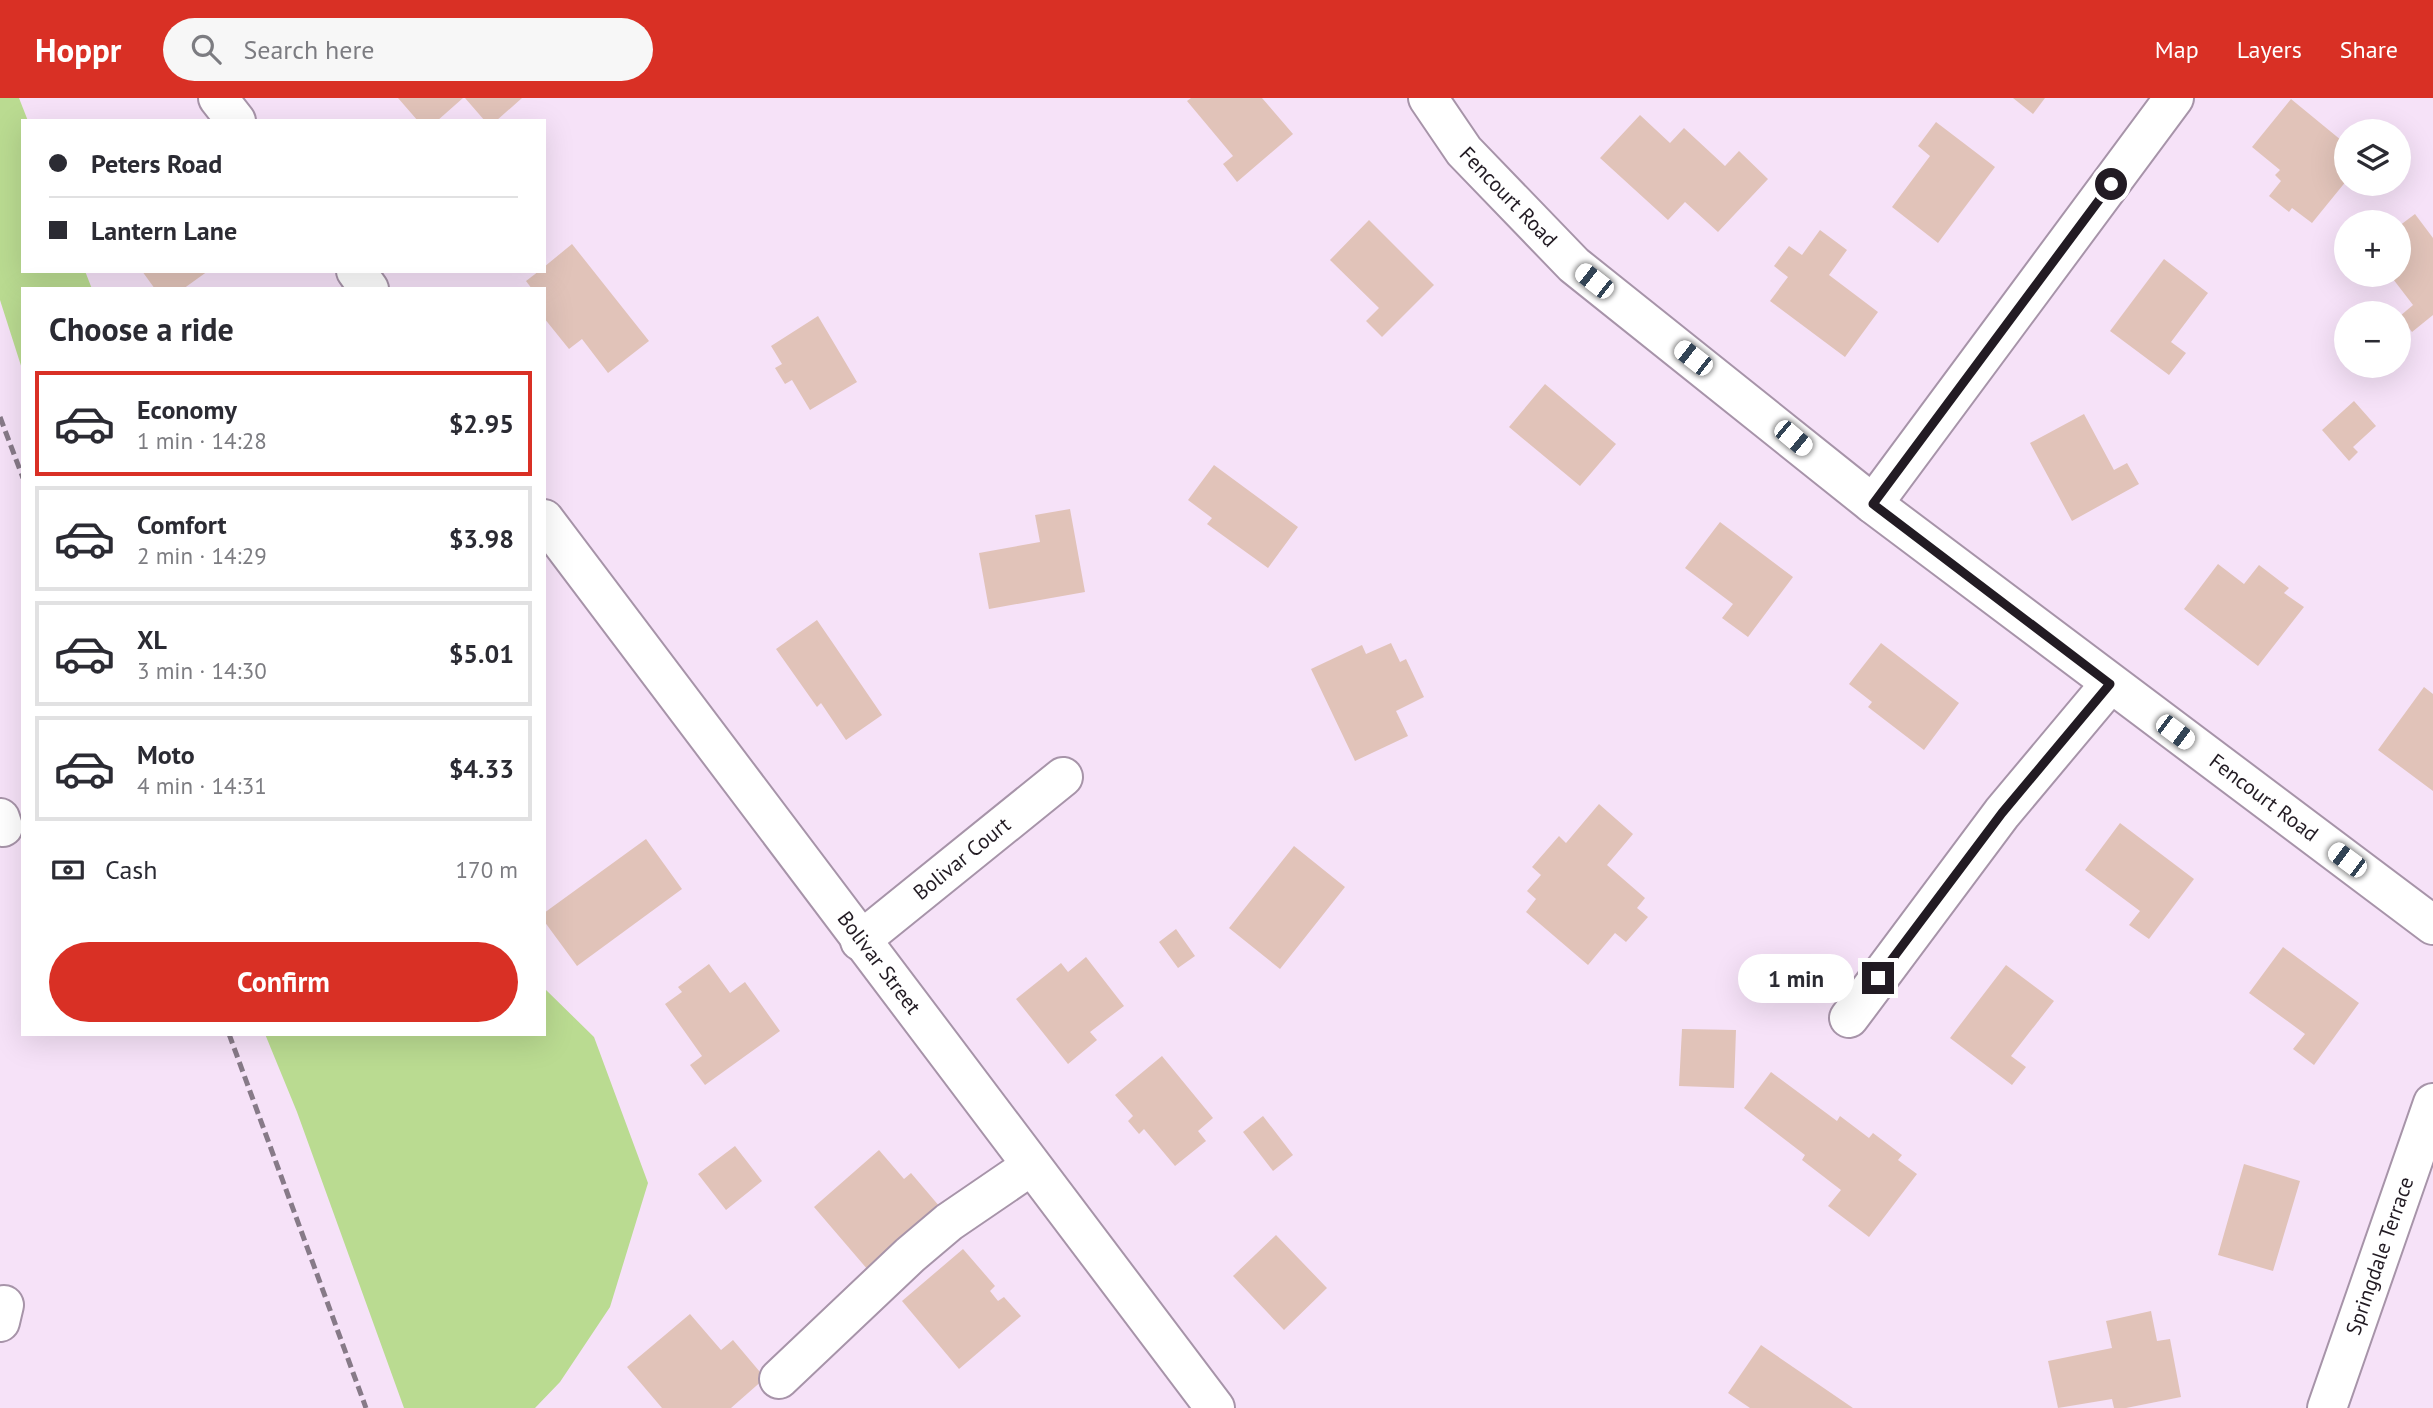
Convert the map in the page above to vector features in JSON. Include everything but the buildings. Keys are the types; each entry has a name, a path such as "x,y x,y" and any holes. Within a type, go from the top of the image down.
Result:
{"street":[{"path":"218,98 234,119"},
{"name":"Fencourt Road","path":"1429,98 1464,151 1574,265 1873,504 2433,925"},
{"path":"1873,504 2175,98"},
{"path":"357,273 367,287"},
{"name":"Bolivar Street","path":"546,522 1214,1408"},
{"path":"1849,1018 2002,813 2110,684"},
{"name":"Bolivar Court","path":"860,941 1063,777"},
{"name":"Springdale Terrace","path":"2327,1408 2433,1103"},
{"path":"779,1379 910,1255 949,1222 1031,1166"}],"green space":[{"path":"0,98 19,98 27,119 21,119 21,273 86,273 91,287 21,287 21,366 0,300"},
{"path":"546,990 594,1037 648,1183 610,1307 560,1382 535,1408 404,1408 297,1112 266,1036 546,1036"}],"railway":[{"path":"0,417 21,473"},
{"path":"230,1036 366,1408"}],"route":[{"path":"1878,978 2002,813 2110,684 1873,504 2111,184"}]}
